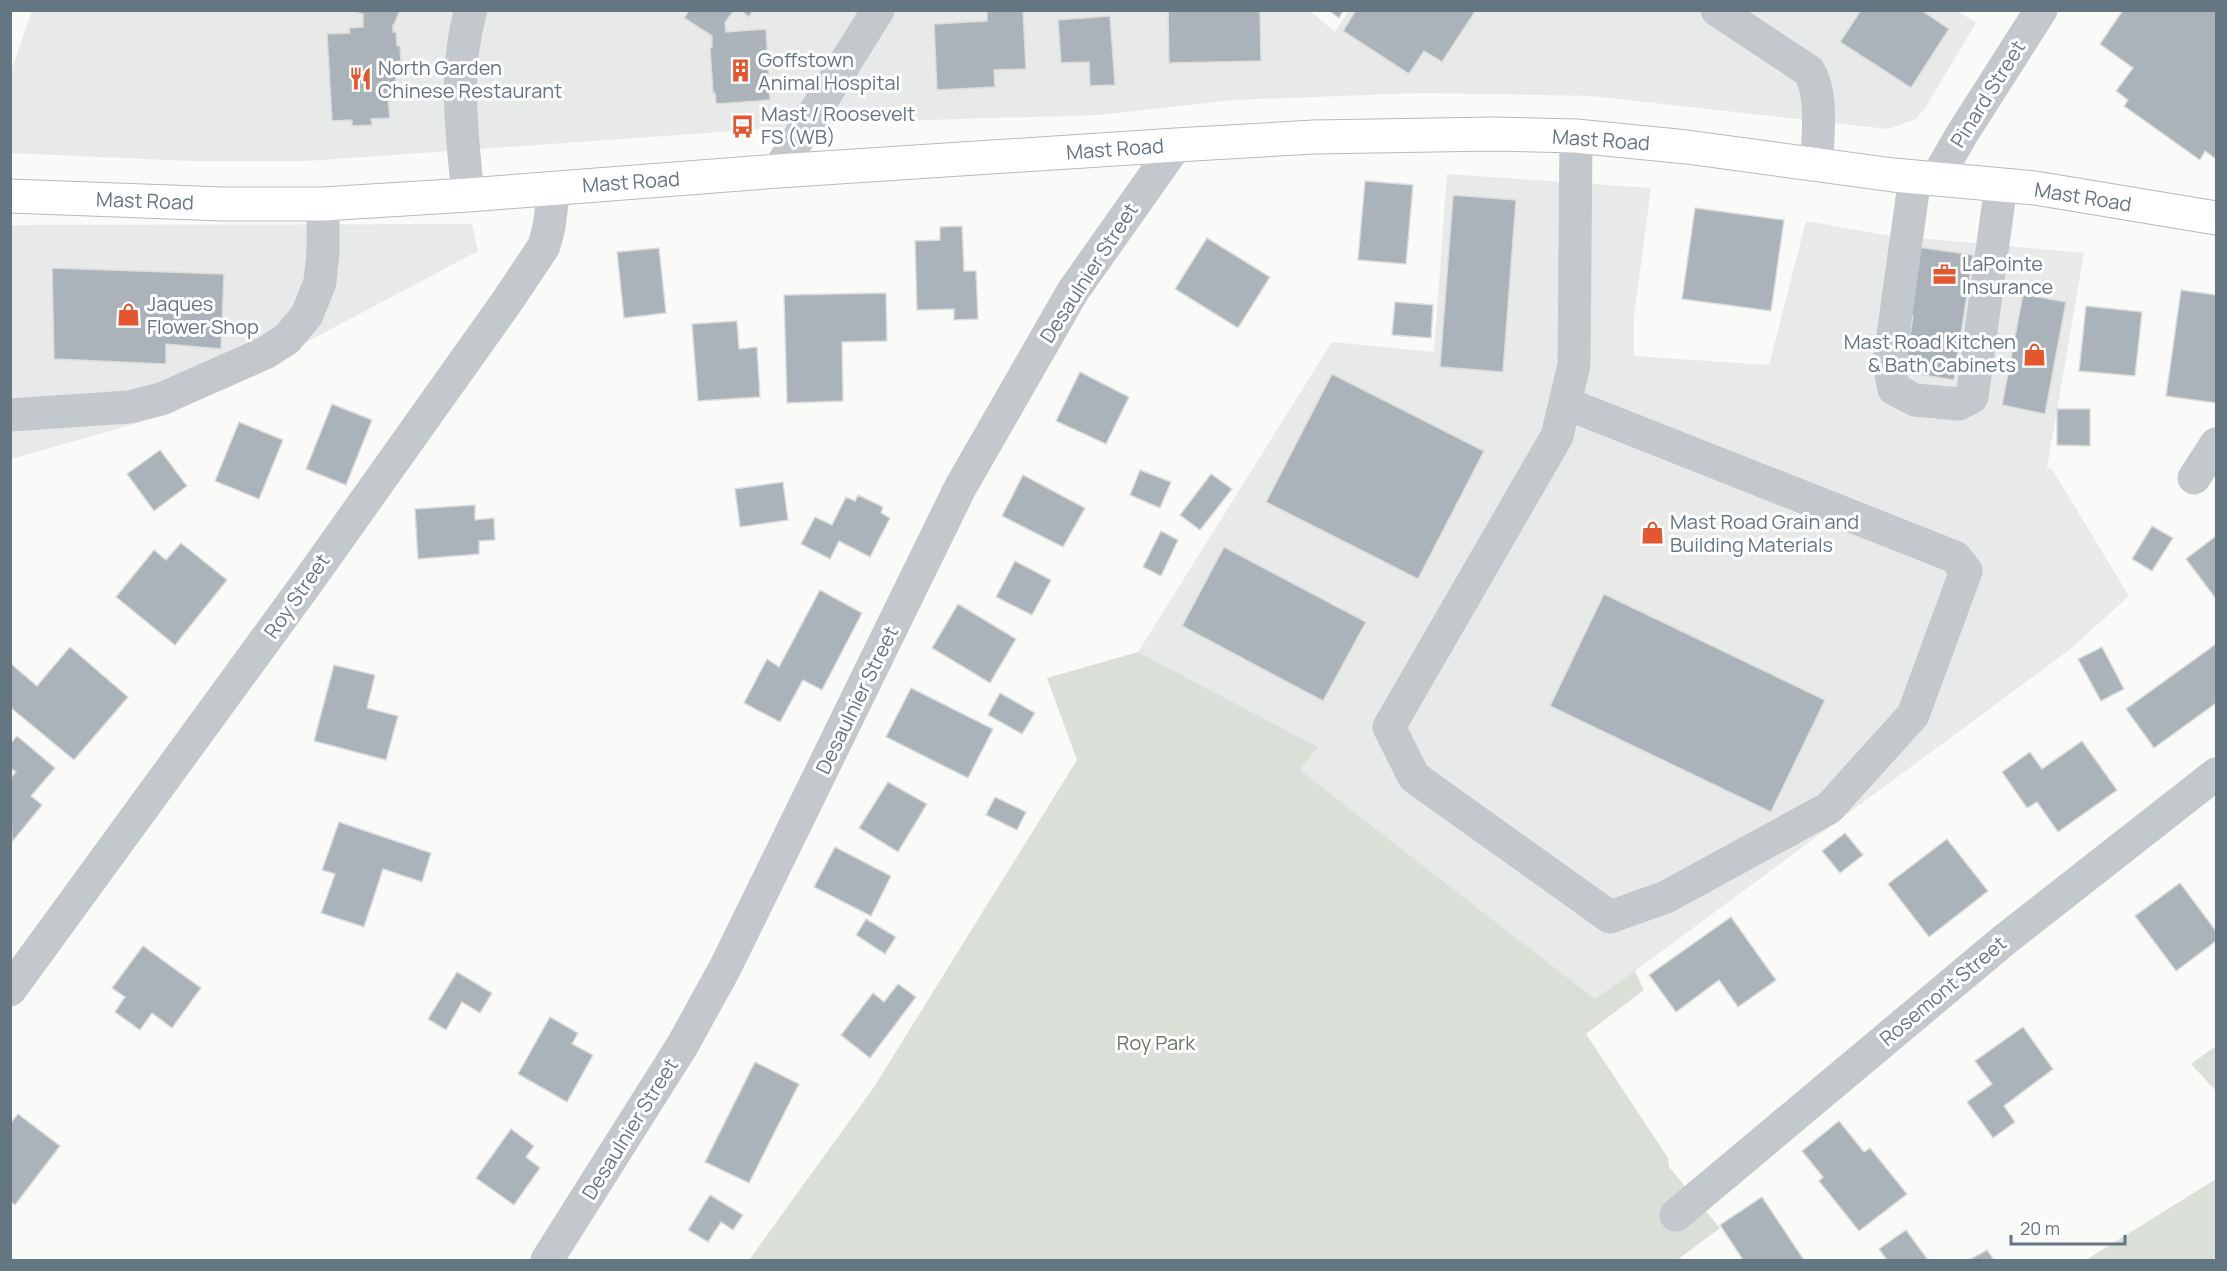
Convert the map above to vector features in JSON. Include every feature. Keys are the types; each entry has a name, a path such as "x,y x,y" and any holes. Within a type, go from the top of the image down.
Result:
{"main road":[{"name":"Mast Road","path":"10,196 223,204 323,204 1176,145 1314,137 1494,134 1576,136 1687,147 1926,178 2035,188 2217,218"}],"street":[{"path":"468,195 459,79 462,46 471,10"},
{"path":"777,171 878,10"},
{"path":"1717,10 1809,71 1815,82 1817,95 1817,165"},
{"name":"Pinard Street","path":"1926,178 1962,134 2041,10"},
{"path":"1565,403 1955,557 1966,571 1913,715 1829,808 1666,897 1610,917 1414,777 1389,727 1557,436 1574,365 1576,136"},
{"name":"Desaulnier Street","path":"547,1260 682,1046 725,968 960,488 1073,291 1176,145"},
{"path":"1926,178 1889,364 1894,389 1915,400 1959,404 1972,397 2001,185"},
{"name":"Roy Street","path":"10,990 309,580 514,291 544,246 554,188"},
{"path":"10,415 129,406 161,399 265,353 287,339 307,315 320,282 323,252 323,204"},
{"path":"2194,478 2217,444"},
{"name":"Rosemont Street","path":"1676,1215 2003,941 2217,774"}],"shaded area":[{"path":"1309,10 1335,32 1349,10 1956,10 1976,23 1925,108 1916,119 1888,129 1592,96 1420,93 1234,100 1098,115 862,122 307,161 190,161 11,153 11,71 32,11"},
{"name":"Mast Road Grain and Building Materials","path":"1447,174 1651,188 1634,317 1634,356 1769,365 1806,221 1885,235 2084,253 2047,468 2052,469 2129,596 2069,650 1596,1000 1300,770 1318,747 1138,652 1332,342 1434,352"},
{"path":"472,224 478,251 173,413 11,459 11,225"}],"green space":[{"name":"Roy Park","path":"1138,652 1318,747 1300,770 1595,999 1635,971 1644,990 1586,1034 1668,1158 1669,1167 1720,1228 1677,1260 749,1260 874,1087 1077,760 1047,678"},
{"path":"2216,1046 2216,1091 2191,1064"},
{"path":"2216,1179 2216,1260 2086,1260"}],"building":[{"path":"357,10 400,10 393,25 393,32 396,32 397,46 400,46 401,61 395,62 397,99 388,99 390,118 371,119 372,125 352,126 352,120 332,121 327,34 350,33 349,28 363,27 363,14 356,12"},
{"name":"Goffstown Animal Hospital","path":"689,10 734,10 725,23 726,32 766,29 770,100 716,104 715,93 713,93 710,48 712,47 712,36 684,18"},
{"name":"Goffstown Animal Hospital","path":"740,10 753,10 749,17"},
{"path":"987,10 1023,10 1026,69 994,70 995,87 937,90 934,24 987,21"},
{"path":"1168,10 1260,10 1261,61 1169,63"},
{"path":"1328,10 1344,10 1339,18"},
{"path":"1356,10 1476,10 1442,62 1424,51 1409,74 1343,31"},
{"path":"1861,10 1921,10 1949,29 1911,88 1840,42"},
{"path":"2123,10 2216,10 2216,159 2205,151 2200,160 2124,106 2128,100 2116,91 2133,68 2100,44"},
{"path":"1110,16 1115,85 1090,86 1089,62 1061,63 1058,20"},
{"path":"1365,181 1413,185 1406,264 1358,260"},
{"path":"1453,195 1516,200 1503,372 1440,367"},
{"path":"1695,208 1784,220 1771,311 1682,299"},
{"path":"962,226 964,271 976,271 978,319 954,320 954,309 917,310 915,241 940,240 940,227"},
{"path":"1207,238 1270,277 1238,328 1175,289"},
{"path":"1918,247 1973,255 1954,380 1904,372 1913,316 1908,316"},
{"path":"659,248 666,313 624,318 617,252"},
{"path":"52,268 224,274 221,349 166,344 166,364 54,359"},
{"path":"2181,290 2216,295 2216,403 2166,396"},
{"path":"886,293 887,341 842,342 843,401 787,403 784,295"},
{"name":"Mast Road Kitchen & Bath Cabinets","path":"2023,294 2066,302 2045,414 2002,405"},
{"path":"1395,302 1433,305 1431,338 1392,335"},
{"path":"2086,306 2142,312 2135,376 2079,371"},
{"path":"737,321 739,349 757,347 760,397 698,401 692,324"},
{"path":"1080,372 1129,397 1106,444 1056,421"},
{"path":"1332,374 1484,451 1418,579 1266,502"},
{"path":"332,404 372,420 346,485 306,469"},
{"path":"2057,409 2090,409 2090,446 2057,445"},
{"path":"239,422 283,440 259,499 215,481"},
{"path":"160,450 187,486 154,511 127,474"},
{"path":"1140,470 1171,482 1160,508 1130,495"},
{"path":"1211,474 1232,489 1200,530 1180,515"},
{"path":"1023,475 1085,508 1063,547 1002,516"},
{"path":"783,482 788,520 740,527 735,489"},
{"path":"858,495 883,507 881,513 890,518 870,557 839,541 830,559 801,544 815,517 832,525 846,497 855,501"},
{"path":"475,505 475,520 494,518 495,540 479,541 479,554 418,559 415,509"},
{"path":"2152,526 2173,538 2152,571 2132,559"},
{"path":"1161,531 1178,540 1161,576 1143,567"},
{"path":"2216,536 2216,599 2186,559"},
{"path":"181,543 227,580 175,645 116,597 154,550 166,560"},
{"path":"1224,547 1366,622 1323,701 1182,626"},
{"path":"1015,561 1051,580 1032,615 996,597"},
{"path":"820,590 862,613 822,690 803,680 780,722 744,703 767,659 779,667"},
{"path":"1604,594 1825,700 1771,812 1550,706"},
{"path":"958,604 1016,639 990,683 932,648"},
{"path":"2216,644 2216,703 2154,748 2126,709"},
{"path":"70,647 128,697 74,760 10,707 10,663 37,686"},
{"path":"2102,647 2124,689 2101,701 2078,659"},
{"path":"334,665 375,675 367,708 398,716 386,760 314,741"},
{"path":"911,688 993,729 968,778 886,737"},
{"path":"1000,693 1035,713 1022,734 988,715"},
{"path":"17,736 55,768 31,796 42,805 12,842 10,779 16,772 10,768 10,744"},
{"path":"2082,741 2117,790 2058,832 2037,802 2027,808 2002,772 2030,752 2042,769"},
{"path":"888,782 927,804 898,852 859,828"},
{"path":"995,797 1026,812 1017,830 986,815"},
{"path":"339,822 431,853 422,882 383,869 364,927 321,913 335,874 322,870"},
{"path":"1845,833 1863,855 1840,873 1822,851"},
{"path":"1947,839 1988,891 1929,937 1888,884"},
{"path":"835,847 891,876 871,916 814,887"},
{"path":"2180,883 2216,931 2216,941 2176,971 2135,916"},
{"path":"1731,917 1776,980 1738,1007 1719,980 1676,1012 1649,975"},
{"path":"866,919 896,937 885,954 856,935"},
{"path":"143,946 201,988 172,1028 152,1013 140,1030 115,1012 125,997 112,988"},
{"path":"457,972 492,993 480,1013 462,1002 446,1030 428,1019"},
{"path":"898,984 916,997 870,1058 841,1035 873,993 884,1002"},
{"path":"550,1017 578,1033 572,1044 593,1055 567,1102 518,1074"},
{"path":"2023,1027 2053,1069 2004,1106 2015,1122 1993,1138 1967,1102 1992,1084 1975,1061"},
{"path":"755,1062 799,1084 749,1183 705,1162"},
{"path":"18,1114 60,1146 15,1205 10,1201 10,1124"},
{"path":"1839,1121 1864,1152 1870,1148 1907,1194 1859,1231 1819,1181 1823,1177 1802,1151"},
{"path":"511,1129 534,1146 526,1157 540,1168 514,1205 476,1178"},
{"path":"710,1195 743,1215 733,1230 721,1222 708,1242 688,1230"},
{"path":"1762,1197 1804,1260 1743,1260 1720,1225"},
{"path":"1906,1230 1928,1260 1887,1260 1879,1249"},
{"path":"1987,1250 1994,1260 1969,1260"}],"place":[{"name":"Goffstown Animal Hospital","path":"740,71"},
{"name":"North Garden Chinese Restaurant","path":"360,79"},
{"name":"Mast / Roosevelt FS (WB)","path":"743,126"},
{"name":"LaPointe Insurance","path":"1944,275"},
{"name":"Jaques Flower Shop","path":"129,315"},
{"name":"Mast Road Kitchen & Bath Cabinets","path":"2034,354"},
{"name":"Mast Road Grain and Building Materials","path":"1652,533"}]}
